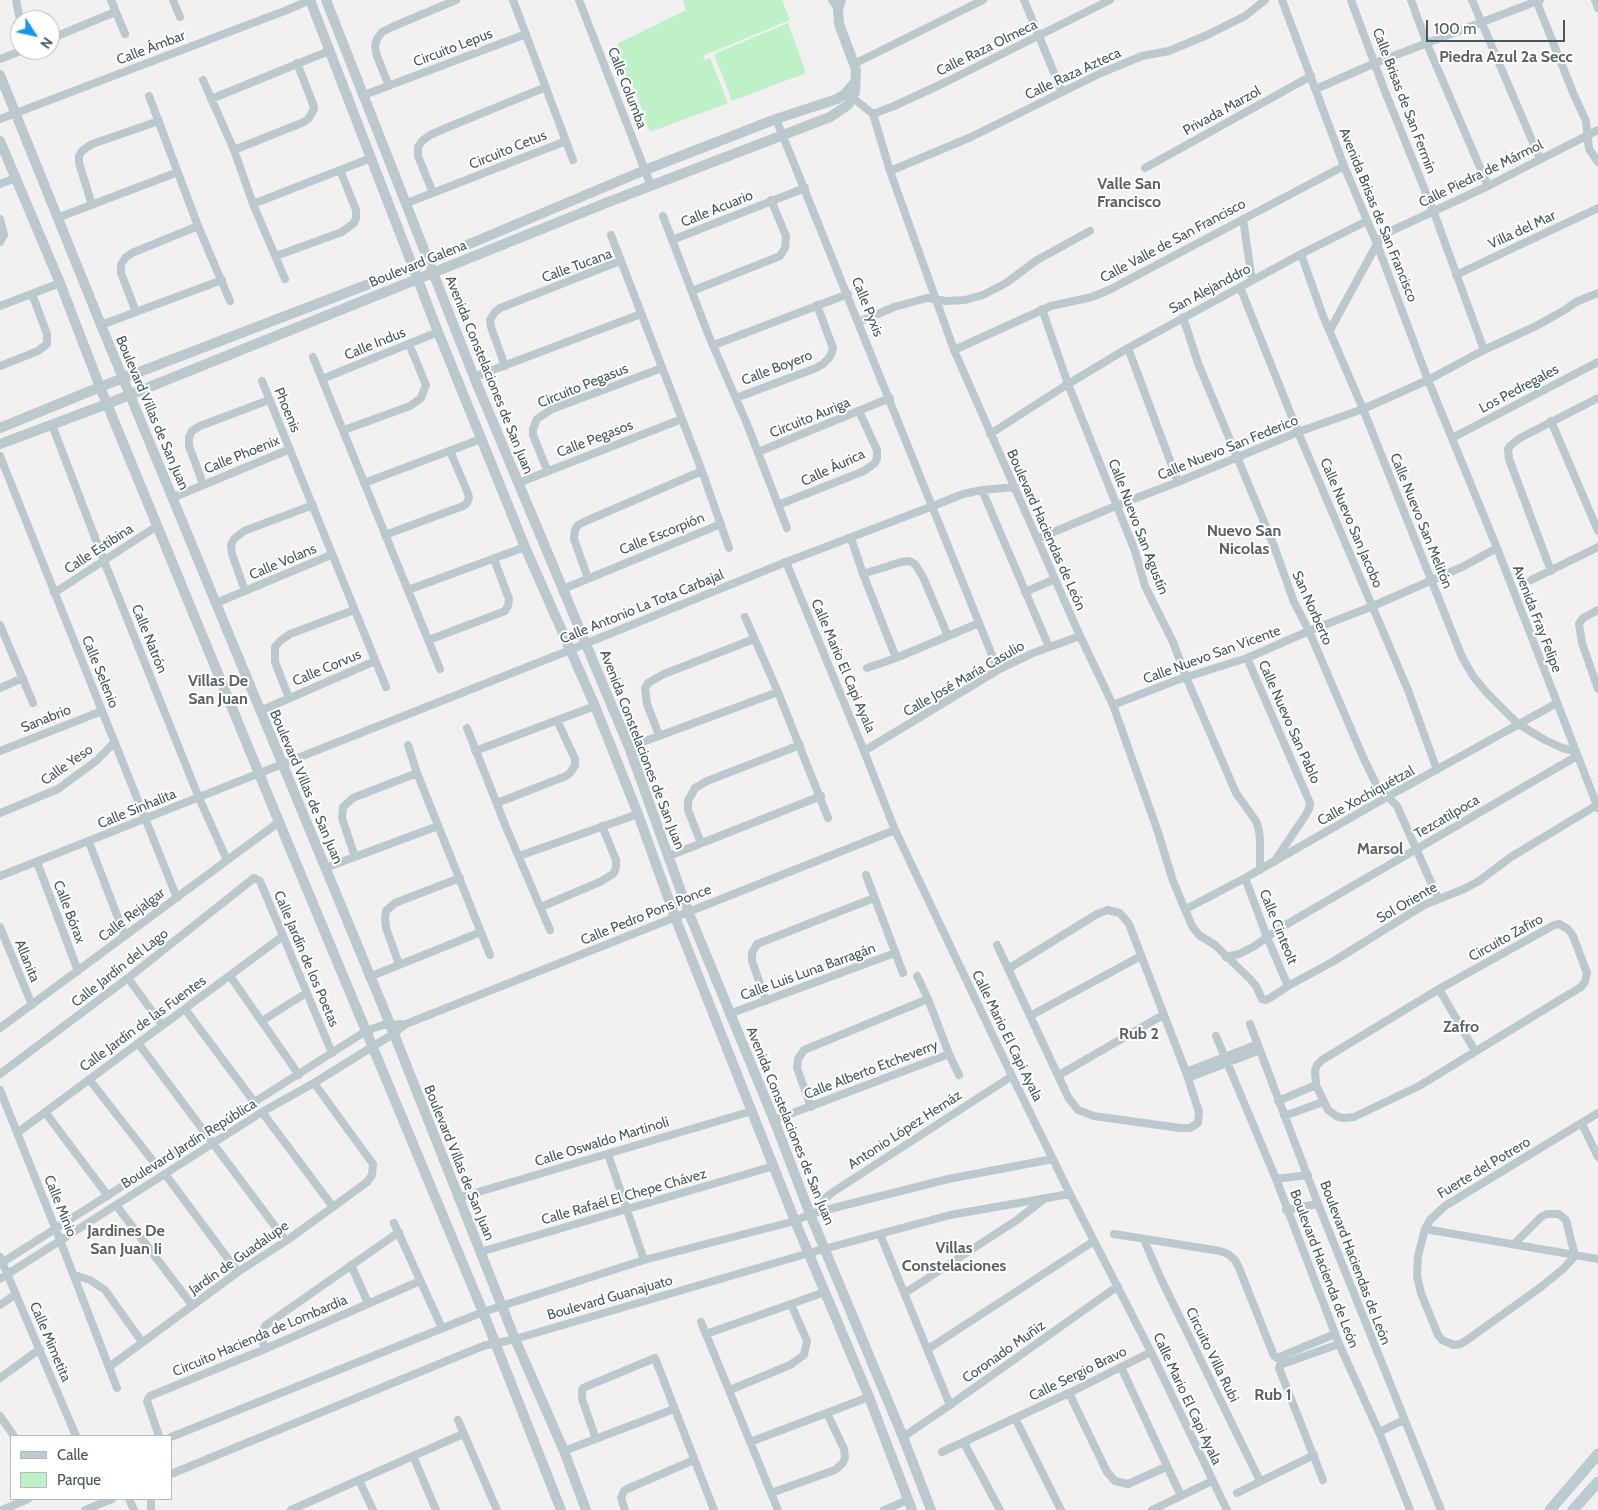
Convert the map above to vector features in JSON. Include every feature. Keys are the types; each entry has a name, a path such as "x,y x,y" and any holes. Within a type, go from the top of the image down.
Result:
{"main road":[{"path":"1550,1510 1598,1454"},
{"path":"1574,1510 1598,1482"}],"street":[{"path":"110,0 125,34"},
{"path":"173,0 180,17"},
{"name":"Avenida Constelaciones de San Juan","path":"310,0 438,332 525,547 595,706 638,814 675,917 912,1510"},
{"name":"Calle Ámbar","path":"0,119 278,14 310,0"},
{"name":"Avenida Constelaciones de San Juan","path":"326,0 474,377 629,747 688,911 729,1014 815,1213 826,1250 931,1510"},
{"path":"389,86 375,46 382,32 456,0"},
{"name":"Circuito Cetus","path":"407,203 566,141 513,0"},
{"name":"Calle Columba","path":"579,0 651,186"},
{"path":"854,64 984,0"},
{"path":"1024,0 1062,92"},
{"name":"Calle Raza Olmeca","path":"873,114 946,82 1110,0"},
{"name":"Calle Raza Azteca","path":"890,171 971,137 1129,61 1169,51 1207,36 1245,16 1265,0"},
{"name":"Avenida Brisas de San Francisco","path":"1282,0 1344,166 1377,244 1452,438"},
{"name":"Calle Brisas de San Fermín","path":"1352,0 1375,64 1433,210"},
{"path":"1411,0 1427,44 1488,186"},
{"path":"1472,0 1540,159"},
{"path":"1316,89 1538,0 1574,95 1586,121 1589,134 1589,149 1598,162"},
{"path":"1595,0 1598,8"},
{"path":"837,3 841,34 854,64 855,82 850,95 873,114"},
{"path":"60,35 115,12"},
{"name":"Circuito Lepus","path":"364,95 526,34"},
{"path":"211,99 330,51"},
{"path":"234,150 310,118 314,109 313,104 297,63"},
{"name":"Boulevard Villas de San Juan","path":"0,76 100,325 391,1029 515,1339 564,1451 586,1510"},
{"name":"Privada Marzol","path":"1145,168 1311,76"},
{"path":"203,80 234,150 253,204 286,279"},
{"path":"433,193 418,156 418,147 422,141 446,128 546,87"},
{"name":"Boulevard Galena","path":"0,428 100,387 123,380 429,261 645,170 776,119 850,95"},
{"name":"Boulevard Galena","path":"0,444 107,404 651,186 816,123 845,108 850,95"},
{"path":"149,96 198,226 230,301"},
{"name":"Boulevard Haciendas de León","path":"873,114 890,171 954,350 1080,636 1113,706 1158,832 1173,881 1192,926 1215,945 1239,969"},
{"name":"Calle Pyxis","path":"776,119 998,670"},
{"path":"92,205 78,163 82,151 92,144 159,121"},
{"name":"Calle Piedra de Mármol","path":"1377,244 1391,231 1488,186 1598,130"},
{"path":"0,141 60,283 100,387 279,822 483,1312 562,1510"},
{"path":"566,141 573,160"},
{"path":"253,204 371,158"},
{"name":"Calle Valle de San Francisco","path":"954,350 1042,309 1064,302 1092,297 1111,289 1344,166"},
{"path":"276,256 342,232 354,223 356,210 340,170"},
{"path":"57,218 178,172"},
{"path":"0,184 16,178"},
{"name":"Calle Acuario","path":"771,200 786,236 785,248 780,256 692,291 672,240 771,200 805,188"},
{"name":"Villa del Mar","path":"1456,275 1598,208"},
{"path":"1433,210 1484,350"},
{"path":"663,216 672,240"},
{"path":"0,219 4,235 0,242"},
{"path":"1243,219 1252,280"},
{"name":"San Alejanddro","path":"990,434 1128,348 1252,280 1367,221"},
{"path":"136,312 121,273 121,265 125,258 132,253 198,226"},
{"path":"859,322 908,303 927,298 946,301 966,300 983,295 1006,284 1037,260 1090,231"},
{"path":"611,235 620,261"},
{"path":"1330,330 1377,244"},
{"name":"Calle Nuevo San Melitón","path":"1301,254 1431,581 1462,656 1473,676 1518,724 1544,740 1576,753"},
{"name":"Calle Tucana","path":"506,366 491,326 490,320 495,312 500,308 620,261 641,314"},
{"path":"100,325 222,280"},
{"path":"0,306 60,283"},
{"name":"Calle Nuevo San Jacobo","path":"1240,287 1298,432 1408,690 1436,770"},
{"name":"Calle Boyero","path":"692,291 758,452"},
{"name":"Calle Nuevo San Federico","path":"1037,539 1298,432 1363,409 1428,380 1484,350 1536,326 1576,302 1598,293"},
{"path":"0,366 38,351 47,344 47,334 32,294"},
{"path":"714,345 848,294"},
{"name":"Calle Boyero","path":"736,398 824,364 831,356 833,348 818,305"},
{"path":"1042,309 1068,384"},
{"path":"474,377 641,314 682,419"},
{"name":"San Norberto","path":"1183,317 1198,364 1274,546 1291,595 1309,631 1377,786 1397,806 1438,898"},
{"name":"Calle Indus","path":"322,379 438,332"},
{"path":"344,430 410,406 421,398 426,386 409,344"},
{"path":"1128,348 1178,482"},
{"path":"313,357 440,669"},
{"name":"Los Pedregales","path":"1452,438 1598,362"},
{"name":"Circuito Pegasus","path":"547,470 533,435 537,419 552,410 662,368"},
{"name":"Phoenis","path":"262,381 290,449"},
{"name":"Calle Nuevo San Agustín","path":"1068,384 1118,505 1135,550 1145,586 1173,642 1236,793 1256,821 1260,841 1260,870"},
{"name":"Circuito Auriga","path":"787,528 758,452 890,398"},
{"path":"1551,571 1507,453 1508,449 1513,443 1551,421 1598,398"},
{"name":"Calle Phoenix","path":"203,484 190,446 189,437 192,431 200,426 269,400"},
{"name":"Calle Áurica","path":"778,505 864,471 875,463 878,454 859,411"},
{"name":"Calle Pegasos","path":"518,483 547,470 682,419"},
{"name":"Calle Escorpión","path":"562,589 721,524 682,419"},
{"path":"1551,421 1598,530"},
{"name":"Calle Natrón","path":"52,425 199,798 227,860"},
{"name":"Avenida Fray Felipe","path":"1452,438 1597,807"},
{"path":"364,483 481,439"},
{"name":"Calle Phoenix","path":"172,498 290,449"},
{"name":"Calle Volans","path":"290,449 354,610"},
{"path":"385,535 467,503 469,496 450,451"},
{"name":"Calle Selenio","path":"0,456 177,898"},
{"path":"588,578 574,539 575,530 578,525 702,471"},
{"name":"Calle Antonio La Tota Carbajal","path":"282,765 786,562 964,494 982,490 1015,487"},
{"path":"982,490 1049,647"},
{"name":"Calle Volans","path":"245,592 232,554 234,538 244,531 313,505"},
{"path":"721,524 729,548"},
{"name":"Calle Estibina","path":"54,593 157,526"},
{"path":"851,538 896,658"},
{"path":"408,590 525,547"},
{"path":"1531,580 1598,547"},
{"name":"Calle Nuevo San Vicente","path":"1113,706 1186,677 1247,658 1431,581 1476,560 1496,548"},
{"name":"Calle Volans","path":"216,603 331,555"},
{"path":"428,640 505,610 509,599 494,559"},
{"path":"863,574 901,562 909,561 915,564 923,576 948,636"},
{"name":"Calle Mario El Capi Ayala","path":"786,562 895,830 1052,1158 1152,1352 1227,1510"},
{"path":"1025,592 1055,579"},
{"name":"Calle Corvus","path":"288,698 275,662 275,647 290,634 354,610 386,687"},
{"path":"1598,610 1583,618 1578,624 1582,643 1598,689"},
{"path":"745,617 788,714 828,818"},
{"path":"867,668 896,658 979,623"},
{"path":"0,626 33,703"},
{"name":"Calle José María Casulio","path":"864,750 998,670 1049,647 1080,636"},
{"path":"659,735 647,704 645,688 648,683 664,674 754,639"},
{"name":"Calle Nuevo San Pablo","path":"1247,658 1308,796 1309,809 1274,862"},
{"name":"Calle Corvus","path":"260,711 374,661"},
{"path":"0,688 23,678"},
{"path":"629,747 778,692"},
{"name":"Calle Xochiquétzal","path":"1186,909 1260,870 1557,703"},
{"path":"475,751 595,706"},
{"name":"Sanabrio","path":"0,751 102,711"},
{"path":"497,803 566,776 571,772 575,765 575,759 557,720"},
{"path":"467,728 506,827 550,930"},
{"name":"Calle Yeso","path":"0,813 58,789 96,761 115,742"},
{"path":"408,745 417,773 450,851 490,955"},
{"path":"701,843 688,810 688,801 695,788 707,781 800,745"},
{"name":"Tezcatilpoca","path":"1226,957 1249,949 1576,753"},
{"name":"Calle Sinhalita","path":"0,876 282,765"},
{"path":"355,857 342,818 343,807 353,798 417,773"},
{"path":"669,856 821,796"},
{"name":"Sol Oriente","path":"1239,969 1256,986 1260,998 1264,1000 1270,998 1424,905 1479,881 1511,857 1597,807"},
{"path":"519,856 638,814"},
{"name":"Calle Rejalgar","path":"0,1028 279,822"},
{"path":"325,868 438,826"},
{"path":"541,907 602,881 614,873 616,860 602,826"},
{"name":"Calle Pedro Pons Ponce","path":"391,1029 895,830"},
{"path":"89,842 125,936"},
{"name":"Calle Bórax","path":"37,862 78,971"},
{"name":"Calle Luis Luna Barragán","path":"866,874 903,973"},
{"name":"Calle Jardín de los Poetas","path":"254,878 260,881 332,1053"},
{"name":"Calle Jardín del Lago","path":"0,1074 128,978 254,878"},
{"path":"400,964 386,928 384,918 386,911 395,903 460,878"},
{"name":"Calle Cinteolt","path":"1245,878 1288,986"},
{"path":"766,1001 752,960 752,953 758,944 874,898"},
{"path":"997,945 1008,969 1030,1016 1058,1075 1074,1105 1087,1115 1190,1128 1198,1123 1200,1118 1187,1075 1141,956 1125,918 1120,913 1108,910 1097,914 1008,969"},
{"name":"Circuito Zafiro","path":"1554,925 1565,926 1573,936 1587,973 1585,982 1575,991 1475,1051 1419,1086 1354,1117 1338,1117 1328,1110 1316,1085 1315,1071 1317,1065 1322,1060 1439,989 1554,925"},
{"name":"Allanita","path":"0,927 32,1006"},
{"path":"369,977 480,932"},
{"name":"Calle Jardín de las Fuentes","path":"17,1133 283,936"},
{"name":"Calle Luis Luna Barragán","path":"729,1014 895,953"},
{"path":"1030,1016 1141,956"},
{"path":"230,976 299,1074"},
{"path":"917,976 928,999 948,1054 959,1075"},
{"path":"128,978 162,1025"},
{"path":"1439,989 1475,1051"},
{"path":"262,1021 306,993"},
{"path":"811,1107 797,1068 798,1059 804,1050 928,999"},
{"path":"185,1009 255,1103"},
{"path":"1058,1075 1163,1015"},
{"name":"Boulevard Haciendas de León","path":"1250,1024 1318,1204 1440,1510"},
{"name":"Boulevard Jardín República","path":"1,1261 56,1229 366,1031 375,1027 391,1029"},
{"name":"Boulevard Jardín República","path":"4,1277 262,1112 314,1083 372,1046 391,1029"},
{"name":"Boulevard Hacienda de León","path":"1216,1036 1276,1179 1286,1210 1339,1344 1379,1432 1410,1510"},
{"path":"138,1043 286,1241"},
{"path":"1187,1075 1259,1047"},
{"name":"Calle Alberto Etcheverry","path":"774,1120 948,1054"},
{"name":"Antonio López Hernáz","path":"815,1213 824,1199 833,1192 1012,1076"},
{"path":"89,1079 156,1165"},
{"name":"Jardin de Guadalupe","path":"109,1367 238,1272 286,1241 367,1182 372,1175 373,1164 314,1083"},
{"path":"1278,1101 1316,1085"},
{"name":"Calle Minio","path":"0,1090 117,1388"},
{"path":"1284,1116 1323,1102"},
{"name":"Calle Oswaldo Martinoli","path":"458,1198 752,1111"},
{"path":"45,1112 108,1196"},
{"path":"262,1112 333,1207"},
{"name":"Fuerte del Potrero","path":"1576,1256 1540,1288 1460,1344 1446,1343 1438,1335 1421,1294 1417,1266 1425,1229 1436,1213 1598,1114"},
{"path":"1582,1124 1598,1157"},
{"path":"608,1154 628,1208 644,1260"},
{"name":"Boulevard Guanajuato","path":"172,1438 483,1312 644,1260 948,1179 1052,1158"},
{"name":"Calle Rafaél El Chepe Chávez","path":"480,1252 774,1166"},
{"path":"165,1174 238,1272"},
{"path":"1276,1179 1308,1175"},
{"name":"Boulevard Guanajuato","path":"172,1474 483,1346 515,1339 950,1215 1070,1194"},
{"path":"905,1293 1017,1220 1045,1198"},
{"path":"1286,1210 1318,1204"},
{"path":"116,1205 192,1305"},
{"path":"1514,1244 1541,1216 1559,1214 1566,1220 1576,1256"},
{"path":"394,1223 442,1328"},
{"path":"1425,1229 1598,1260"},
{"path":"265,1349 260,1334 266,1325 398,1232"},
{"path":"880,1234 950,1405"},
{"path":"1114,1234 1220,1251 1228,1254 1235,1260 1244,1277 1274,1356 1277,1358 1335,1334"},
{"name":"Circuito Villa Rubi","path":"1144,1240 1161,1279 1260,1481"},
{"path":"928,1348 1094,1241"},
{"name":"Calle Mimetita","path":"1,1261 4,1277 16,1294 76,1435"},
{"path":"351,1265 368,1303"},
{"path":"74,1275 90,1280 105,1290 142,1342"},
{"name":"Circuito Hacienda de Lombardia","path":"159,1435 147,1404 148,1397 265,1349 420,1281"},
{"name":"Coronado Muñiz","path":"903,1437 1118,1286"},
{"path":"706,1334 825,1292"},
{"path":"0,1305 16,1294"},
{"path":"730,1390 790,1366 804,1355 807,1341 791,1304"},
{"path":"701,1322 778,1510"},
{"path":"1324,1480 1279,1368 1280,1365 1339,1344"},
{"path":"0,1378 40,1349"},
{"name":"Calle Sergio Bravo","path":"942,1452 1069,1394 1152,1352"},
{"path":"596,1439 582,1399 583,1388 655,1358 714,1510"},
{"path":"1121,1367 1181,1496"},
{"path":"1069,1394 1107,1472 1115,1482 1128,1484 1166,1467"},
{"path":"750,1442 868,1397"},
{"path":"564,1451 674,1409"},
{"path":"771,1493 835,1470 842,1464 845,1458 844,1449 827,1413"},
{"path":"0,1416 13,1435"},
{"path":"1015,1418 1061,1510"},
{"path":"458,1420 497,1510"},
{"path":"1379,1432 1404,1420"},
{"path":"291,1510 463,1434"},
{"path":"964,1443 1000,1510"},
{"path":"1237,1492 1314,1455"},
{"path":"413,1456 434,1509"},
{"path":"625,1510 621,1498 624,1491 694,1460"},
{"path":"359,1480 373,1510"},
{"path":"1152,1510 1212,1481"},
{"path":"2,1510 26,1500"},
{"path":"85,1510 110,1500"},
{"path":"884,1510 908,1500"}],"green space":[{"path":"683,0 782,0 790,20 703,56 705,60 710,58 728,103 650,132 633,86 630,87 617,44 686,10"},
{"path":"788,23 806,73 732,101 714,54"}],"district":[{"name":"Piedra Azul 2a Secc","path":"1506,57"},
{"name":"Valle San Francisco","path":"1129,193"},
{"name":"Nuevo San Nicolas","path":"1244,540"},
{"name":"Villas De San Juan","path":"218,690"},
{"name":"Marsol","path":"1380,849"},
{"name":"Zafro","path":"1461,1027"},
{"name":"Rub 2","path":"1139,1034"},
{"name":"Jardines De San Juan Ii","path":"126,1240"},
{"name":"Villas Constelaciones","path":"954,1257"},
{"name":"Rub 1","path":"1273,1395"}]}
